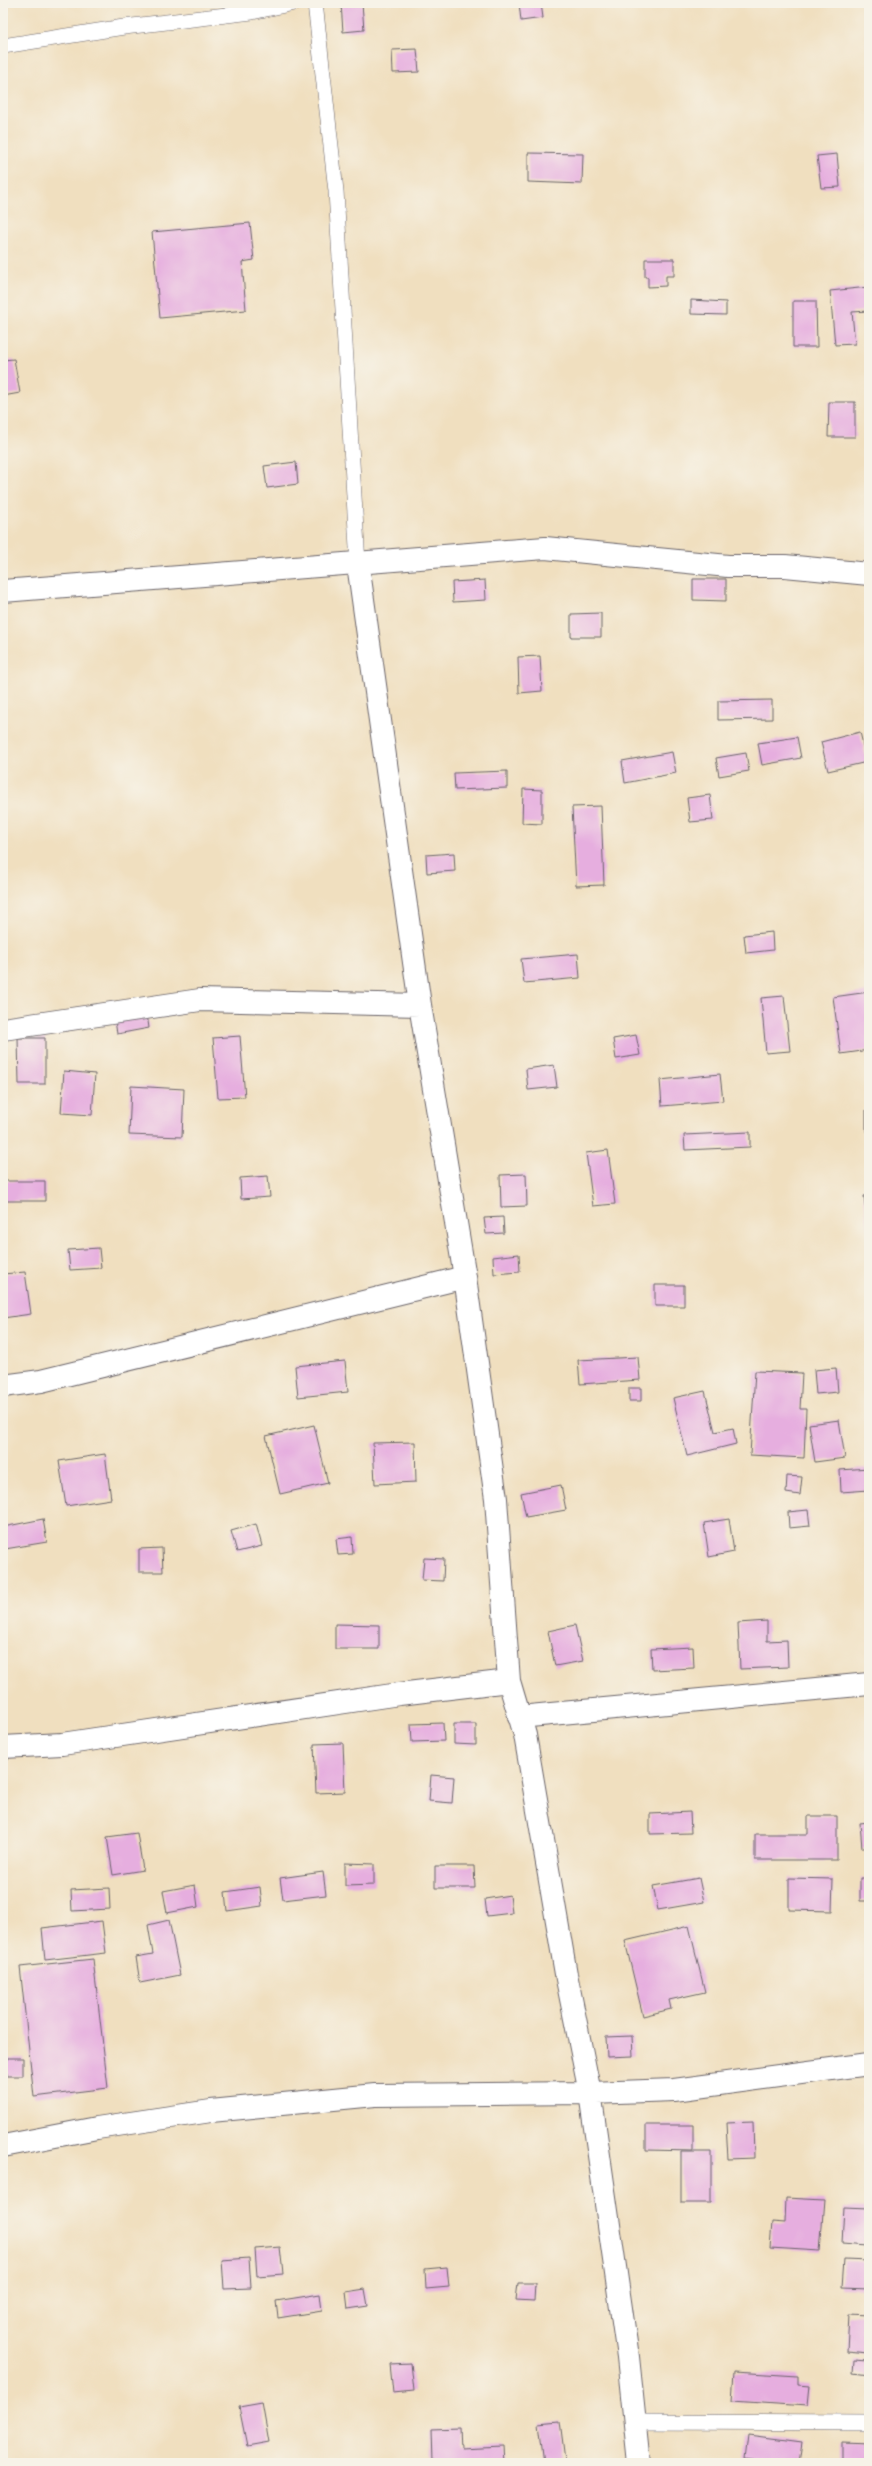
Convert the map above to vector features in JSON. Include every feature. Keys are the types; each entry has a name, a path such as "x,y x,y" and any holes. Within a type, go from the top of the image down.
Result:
{"street":[{"path":"3,591 545,548 728,566 785,566 869,574"},
{"path":"358,564 420,1005 465,1277 496,1499 509,1681 520,1717 590,2093 628,2357 639,2463"},
{"path":"3,1029 200,1000 420,1005"},
{"path":"3,1386 42,1381 465,1277"},
{"path":"3,1747 62,1744 367,1699 509,1681"},
{"path":"520,1717 869,1684"},
{"path":"3,2146 97,2128 211,2111 375,2095 590,2093 674,2090 869,2064"}],"lane":[{"path":"3,46 124,27 252,12 294,3"},
{"path":"315,3 336,191 358,564"},
{"path":"634,2422 869,2423"}],"building":[{"path":"341,3 362,3 364,30 343,32"},
{"path":"519,3 541,3 543,18 521,21"},
{"path":"417,49 419,72 393,73 392,50"},
{"path":"528,153 583,154 582,184 528,182"},
{"path":"837,154 840,187 821,188 817,156"},
{"path":"250,223 254,260 242,262 246,310 160,318 152,232"},
{"path":"645,259 674,259 674,276 666,276 666,286 648,287 648,277 645,277"},
{"path":"869,287 869,311 852,312 855,344 835,345 830,291"},
{"path":"691,300 726,302 726,315 691,314"},
{"path":"793,301 816,301 817,347 793,347"},
{"path":"14,359 20,393 3,396 3,360"},
{"path":"829,402 855,402 855,437 828,437"},
{"path":"296,462 298,484 267,488 264,466"},
{"path":"693,579 726,579 726,601 693,600"},
{"path":"485,580 486,600 453,602 452,582"},
{"path":"601,613 601,637 571,637 571,614"},
{"path":"540,656 542,691 519,693 518,657"},
{"path":"772,700 772,719 718,720 718,701"},
{"path":"860,732 867,762 828,771 821,742"},
{"path":"797,737 801,758 762,765 758,743"},
{"path":"672,752 676,773 625,783 622,761"},
{"path":"746,753 749,771 719,776 716,758"},
{"path":"507,771 507,788 455,790 454,773"},
{"path":"523,789 542,790 542,824 522,823"},
{"path":"710,795 713,820 690,822 687,798"},
{"path":"601,806 604,885 576,886 572,807"},
{"path":"454,853 455,871 427,873 426,855"},
{"path":"772,932 773,950 746,953 744,935"},
{"path":"578,954 580,978 524,983 521,959"},
{"path":"869,992 869,1050 841,1054 833,997"},
{"path":"784,996 790,1051 766,1053 761,998"},
{"path":"147,1014 149,1028 117,1034 115,1020"},
{"path":"636,1035 640,1055 616,1059 613,1039"},
{"path":"240,1036 245,1097 218,1098 213,1038"},
{"path":"18,1038 45,1038 45,1084 19,1084"},
{"path":"554,1065 557,1087 528,1090 526,1069"},
{"path":"64,1071 95,1074 92,1115 61,1113"},
{"path":"720,1074 723,1101 662,1106 660,1080"},
{"path":"131,1086 184,1089 182,1137 129,1135"},
{"path":"866,1110 869,1110 869,1132 866,1132"},
{"path":"750,1132 750,1147 685,1150 684,1135"},
{"path":"608,1150 615,1204 593,1206 586,1153"},
{"path":"526,1174 527,1206 501,1207 500,1175"},
{"path":"268,1176 270,1197 241,1199 240,1178"},
{"path":"3,1181 45,1181 45,1201 3,1201"},
{"path":"869,1195 869,1229 868,1229 864,1196"},
{"path":"503,1217 504,1233 486,1234 484,1218"},
{"path":"99,1248 101,1268 70,1270 68,1250"},
{"path":"519,1254 520,1272 494,1274 493,1257"},
{"path":"25,1272 31,1314 3,1318 3,1274"},
{"path":"655,1285 684,1285 684,1306 655,1306"},
{"path":"638,1357 640,1380 580,1384 578,1360"},
{"path":"345,1361 348,1392 298,1397 295,1366"},
{"path":"836,1368 838,1392 816,1394 814,1370"},
{"path":"755,1371 802,1373 800,1409 806,1409 804,1458 750,1455"},
{"path":"629,1388 641,1388 641,1401 629,1401"},
{"path":"705,1391 715,1432 733,1428 736,1444 687,1456 673,1398"},
{"path":"839,1420 845,1458 815,1462 809,1424"},
{"path":"314,1425 328,1483 280,1494 266,1436"},
{"path":"415,1442 416,1482 375,1484 373,1443"},
{"path":"105,1454 111,1499 66,1506 59,1461"},
{"path":"869,1468 869,1490 841,1492 840,1470"},
{"path":"787,1476 802,1477 800,1495 786,1493"},
{"path":"561,1485 566,1510 526,1517 521,1493"},
{"path":"808,1510 810,1526 789,1528 788,1512"},
{"path":"43,1519 47,1542 5,1549 3,1527"},
{"path":"729,1519 734,1552 709,1557 704,1523"},
{"path":"256,1524 262,1546 237,1552 231,1531"},
{"path":"352,1537 353,1554 338,1555 336,1539"},
{"path":"162,1548 163,1572 139,1572 139,1549"},
{"path":"424,1558 444,1559 443,1581 422,1580"},
{"path":"767,1621 767,1641 787,1640 788,1667 740,1669 738,1623"},
{"path":"335,1624 379,1625 379,1649 335,1649"},
{"path":"575,1625 583,1661 555,1666 548,1631"},
{"path":"693,1647 694,1668 652,1670 651,1649"},
{"path":"443,1723 444,1741 412,1742 411,1724"},
{"path":"454,1724 476,1724 476,1745 454,1744"},
{"path":"343,1743 345,1792 316,1793 314,1744"},
{"path":"431,1775 454,1777 452,1803 429,1801"},
{"path":"690,1812 691,1833 650,1834 650,1814"},
{"path":"808,1816 837,1816 837,1860 755,1860 755,1834 808,1834"},
{"path":"869,1822 869,1848 862,1848 860,1823"},
{"path":"137,1833 143,1870 113,1875 107,1837"},
{"path":"345,1863 374,1864 374,1885 345,1886"},
{"path":"435,1866 474,1866 475,1888 435,1888"},
{"path":"323,1872 326,1895 283,1900 280,1878"},
{"path":"699,1878 704,1902 658,1910 653,1886"},
{"path":"789,1878 833,1879 832,1911 789,1910"},
{"path":"860,1878 869,1878 869,1901 860,1901"},
{"path":"195,1885 198,1907 167,1913 163,1891"},
{"path":"260,1887 262,1906 227,1911 225,1892"},
{"path":"109,1888 110,1909 72,1911 71,1890"},
{"path":"510,1895 512,1913 487,1916 485,1899"},
{"path":"169,1920 180,1975 140,1983 136,1957 153,1954 148,1925"},
{"path":"102,1921 106,1953 45,1960 42,1928"},
{"path":"689,1926 705,1992 669,2000 671,2009 643,2016 625,1941"},
{"path":"93,1959 108,2088 34,2097 20,1967"},
{"path":"632,2036 633,2056 607,2057 606,2037"},
{"path":"7,2058 23,2058 23,2076 7,2076"},
{"path":"753,2122 754,2158 728,2159 726,2123"},
{"path":"646,2125 693,2125 693,2151 646,2150"},
{"path":"681,2152 711,2152 711,2203 681,2203"},
{"path":"786,2198 824,2200 820,2251 770,2248 772,2222 785,2223"},
{"path":"844,2207 869,2208 867,2245 842,2243"},
{"path":"280,2247 283,2274 257,2276 255,2249"},
{"path":"249,2258 251,2288 224,2289 222,2260"},
{"path":"844,2260 869,2261 869,2289 842,2288"},
{"path":"447,2267 449,2287 426,2289 425,2269"},
{"path":"518,2283 535,2283 534,2301 516,2300"},
{"path":"365,2289 368,2306 348,2309 346,2292"},
{"path":"320,2294 322,2311 278,2318 276,2301"},
{"path":"849,2315 869,2316 869,2354 847,2352"},
{"path":"854,2360 869,2361 869,2375 853,2373"},
{"path":"411,2363 414,2391 393,2393 390,2364"},
{"path":"734,2372 798,2376 798,2385 809,2386 807,2406 732,2401"},
{"path":"262,2403 269,2442 247,2446 239,2407"},
{"path":"560,2421 565,2460 544,2463 539,2423"},
{"path":"460,2428 461,2448 503,2446 504,2463 432,2463 431,2429"},
{"path":"748,2435 802,2442 799,2463 765,2463 745,2460"},
{"path":"841,2442 869,2443 869,2463 841,2463"}]}
